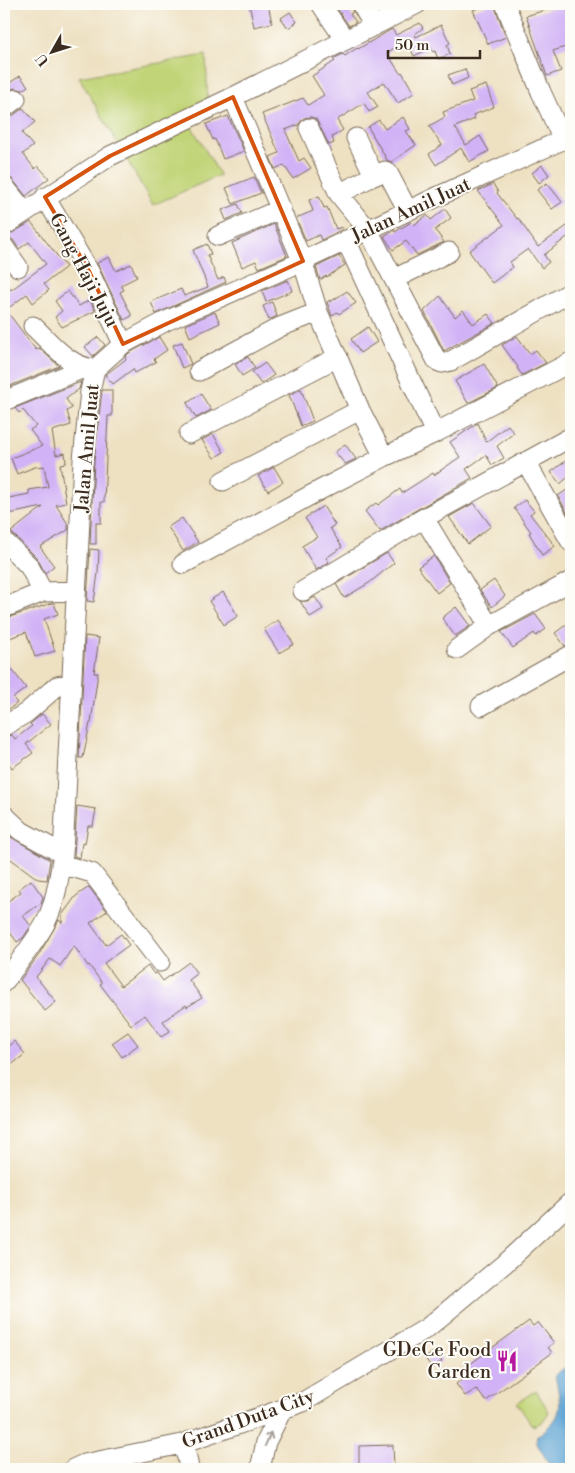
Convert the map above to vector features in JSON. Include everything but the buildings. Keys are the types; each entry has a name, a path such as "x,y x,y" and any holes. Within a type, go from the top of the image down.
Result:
{"street":[{"path":"321,4 345,40"},
{"path":"361,4 374,26"},
{"path":"4,226 45,197 119,152 233,98 417,4"},
{"path":"505,4 541,92 567,138"},
{"path":"233,98 303,263 318,312 360,410 384,456"},
{"path":"309,128 339,194 370,232 435,359 442,363 451,361 571,292"},
{"path":"356,138 372,169 371,177"},
{"name":"Jalan Amil Juat","path":"4,982 46,921 56,892 62,859 83,460 90,391 89,369 123,344 166,321 347,243 408,211 567,138"},
{"path":"339,194 385,171 388,172 408,211"},
{"path":"4,186 24,211"},
{"name":"Gang Haji Juju","path":"45,197 90,271 123,344"},
{"path":"218,236 281,209"},
{"path":"347,243 435,433"},
{"path":"4,247 18,266"},
{"path":"394,279 449,252"},
{"path":"199,371 280,327 318,312"},
{"path":"33,326 65,356 89,369"},
{"path":"189,434 338,357"},
{"path":"183,564 384,456 435,433 571,362"},
{"path":"4,401 89,369"},
{"path":"223,481 360,410"},
{"path":"303,591 424,518 571,437"},
{"path":"526,462 571,542"},
{"path":"424,518 490,626"},
{"path":"4,541 29,566 43,592"},
{"path":"457,649 490,626 571,581"},
{"path":"4,608 43,592 76,591"},
{"path":"481,706 571,655"},
{"path":"6,725 26,713 57,686 71,683"},
{"path":"4,815 21,831 62,859 92,873 160,962"},
{"name":"Grand Duta City","path":"73,1469 84,1464 182,1444 303,1402 331,1387 427,1328 504,1264 571,1202"},
{"path":"260,1469 266,1442 282,1410"},
{"path":"182,1444 189,1469"}],"highlighted area":[{"path":"233,97 303,261 123,344 89,271 45,197 110,156"}],"green space":[{"path":"206,55 208,106 185,115 220,175 153,205 79,77"},
{"path":"536,1390 549,1412 543,1421 535,1426 531,1424 517,1403"}],"water":[{"path":"571,1363 571,1469 552,1469 536,1442 537,1436 557,1416 560,1403 555,1375"}],"place":[{"name":"GDeCe Food Garden","path":"507,1361"}]}
